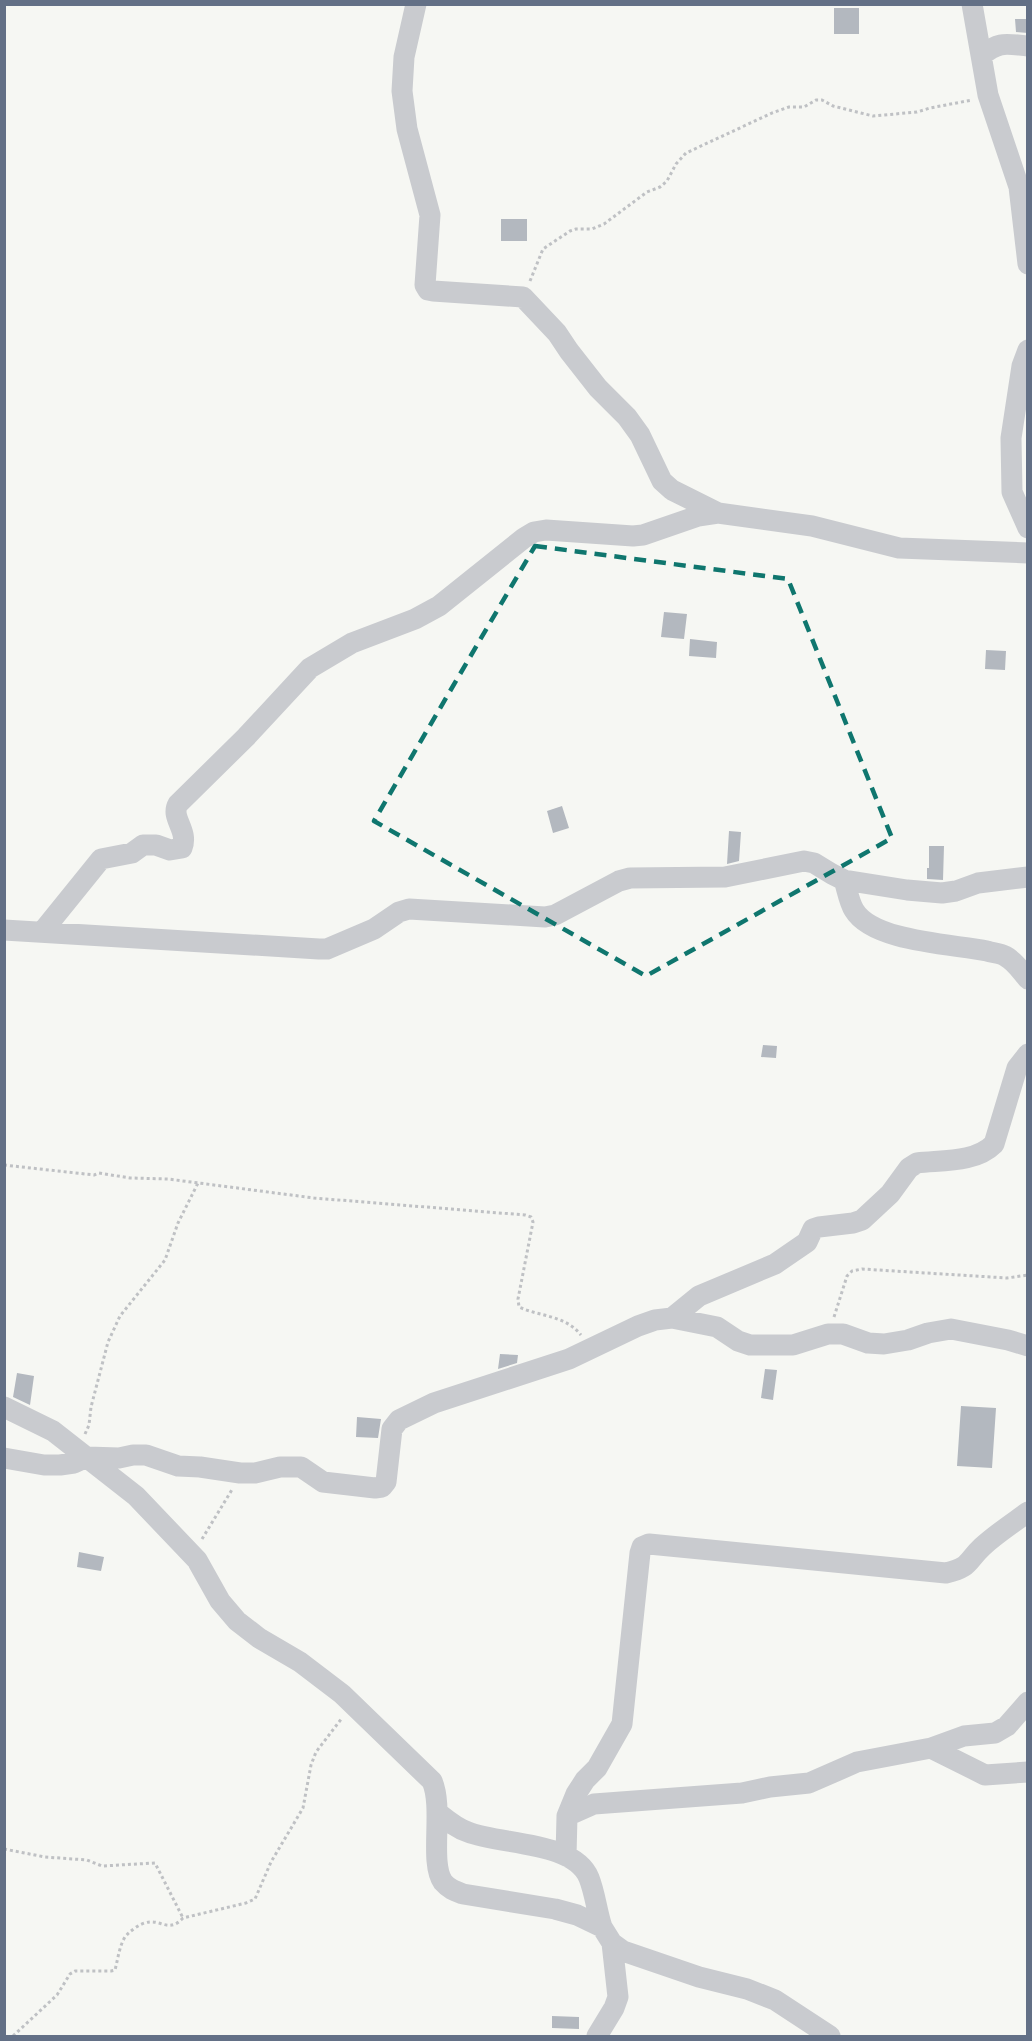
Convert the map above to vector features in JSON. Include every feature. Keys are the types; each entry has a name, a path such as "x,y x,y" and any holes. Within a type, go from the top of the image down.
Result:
{"street":[{"path":"416,4 404,57 402,91 407,129 430,215 424,285 428,290 433,291 523,297 544,317 597,388 627,417 640,435 662,481 672,490 718,513"},
{"path":"972,4 988,94 1019,187 1028,264"},
{"path":"982,55 994,45 1028,46"},
{"path":"1028,351 1022,366 1011,438 1012,492 1028,528"},
{"path":"42,932 101,859 132,853 143,845 156,844 170,850 182,848 184,838 181,824 175,816 178,804 246,737 310,668 352,643 415,619 439,606 534,532 546,530 643,535 698,516 718,513 812,526 899,548 1028,553"},
{"path":"4,930 327,949 374,929 399,912 408,909 555,915 619,881 630,878 725,877 804,861 814,863 844,880 942,893 978,884 1028,876"},
{"path":"844,880 853,910 878,930 922,941 974,948 1004,955 1014,962 1028,979"},
{"path":"672,1318 699,1296 775,1264 807,1242 813,1229 853,1224 862,1220 890,1194 909,1168 917,1163 976,1157 987,1152 994,1144 1017,1068 1028,1054"},
{"path":"79,1451 119,1458 147,1455 178,1466 240,1473 255,1473 280,1467 301,1467 323,1482 375,1488 382,1487 386,1482 392,1429 399,1420 434,1403 569,1359 655,1320 672,1318 717,1327 738,1341 750,1345 793,1345 828,1335 843,1335 868,1343 884,1344 951,1329 1028,1346"},
{"path":"4,1407 53,1431 136,1496 197,1560 219,1601 237,1621 300,1662 353,1703 432,1781 438,1797 438,1864 442,1880 450,1890 577,1915 607,1935 623,1952 699,1977 747,1989 775,2000 830,2037"},
{"path":"4,1458 44,1465 60,1465 74,1462 79,1451"},
{"path":"566,1856 567,1816 576,1794 597,1768 622,1724 642,1547 649,1544 945,1573 970,1563 982,1548 1028,1512"},
{"path":"567,1816 594,1804 742,1793 770,1787 809,1784 857,1762 931,1748 964,1736 995,1733 1006,1726 1028,1702"},
{"path":"931,1748 986,1775 1028,1772"},
{"path":"437,1812 455,1826 469,1833 525,1844 566,1856 579,1863 589,1877 607,1935 618,1997 597,2037"}],"path":[{"path":"523,297 543,249 570,231 592,229 604,224 647,192 667,181 676,164 686,153 772,113 789,107 804,107 816,100 822,100 833,106 873,116 898,114 966,102 988,94"},
{"path":"4,1165 94,1175 168,1179 314,1198 525,1215 531,1217 533,1222 518,1299 519,1307 565,1320 575,1327 591,1348"},
{"path":"79,1451 89,1425 91,1407 108,1342 120,1316 165,1260 178,1223 198,1183"},
{"path":"828,1335 847,1276 852,1271 862,1269 1006,1278 1028,1275"},
{"path":"197,1560 204,1536 228,1498 240,1473"},
{"path":"13,2037 57,1995 70,1974 75,1971 115,1970 127,1934 149,1920 170,1926 177,1925 183,1918 255,1899 271,1862 303,1808 310,1765 316,1752 353,1703"},
{"path":"4,1848 45,1857 87,1860 102,1866 155,1863 183,1918"}],"highlighted area":[{"path":"535,546 788,579 892,838 646,976 374,821"}],"building":[{"path":"834,8 859,8 859,34 834,34"},
{"path":"1015,19 1028,19 1028,33 1016,32"},
{"path":"501,219 527,219 527,241 501,241"},
{"path":"664,612 687,614 684,639 661,637"},
{"path":"690,639 717,642 716,658 689,656"},
{"path":"986,650 1006,651 1005,670 985,669"},
{"path":"562,806 569,828 553,833 547,811"},
{"path":"729,831 741,832 739,861 727,864"},
{"path":"929,846 944,846 943,880 927,879"},
{"path":"763,1045 777,1046 776,1058 761,1057"},
{"path":"500,1354 518,1355 517,1363 498,1369"},
{"path":"765,1369 777,1370 773,1400 761,1398"},
{"path":"17,1373 34,1376 30,1405 13,1397"},
{"path":"961,1406 996,1408 992,1468 957,1466"},
{"path":"357,1417 381,1419 378,1438 356,1437"},
{"path":"79,1552 104,1557 101,1571 77,1567"},
{"path":"552,2016 579,2017 579,2029 552,2028"}]}
